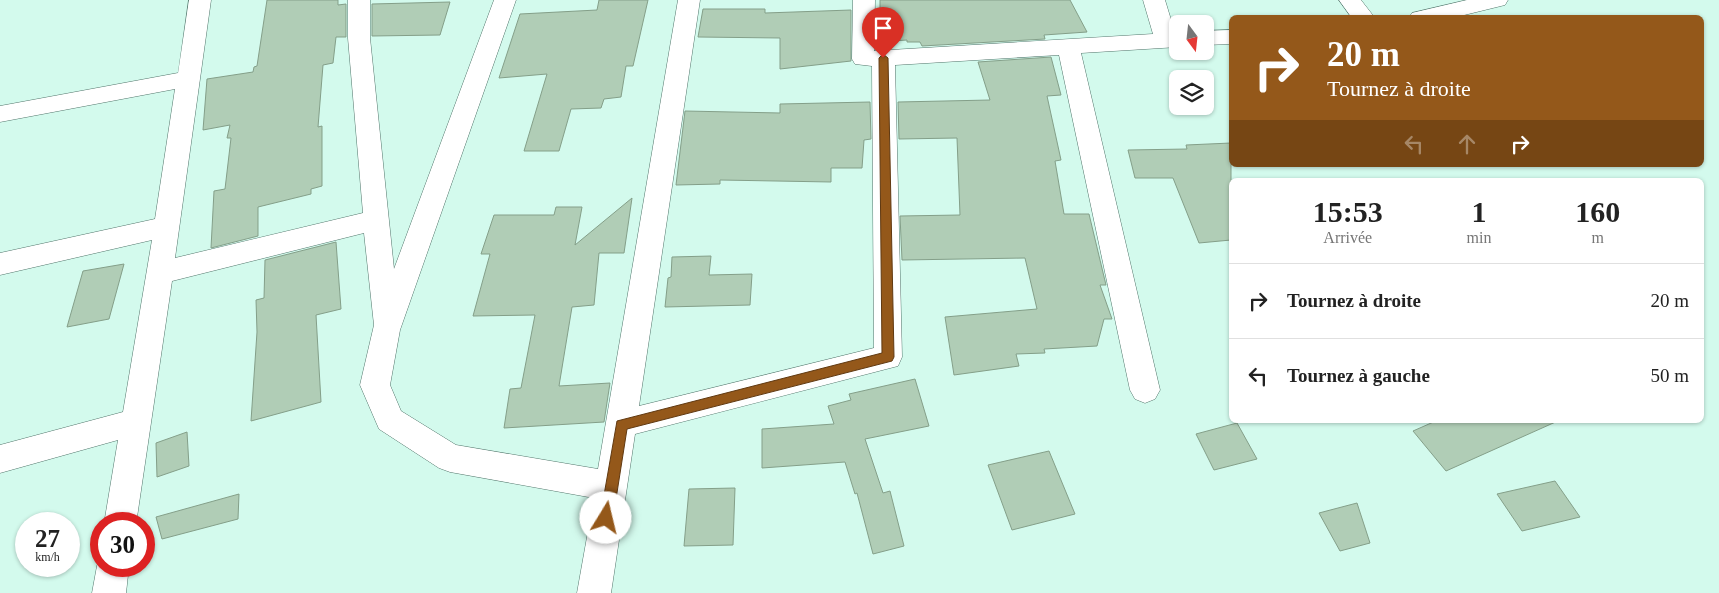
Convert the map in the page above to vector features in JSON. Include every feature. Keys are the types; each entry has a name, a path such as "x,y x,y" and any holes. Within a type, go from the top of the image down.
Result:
{"street":[{"path":"122,512 200,0"},
{"path":"360,0 358,38 386,330"},
{"path":"505,0 386,330 375,385 390,420 450,458 611,486"},
{"path":"596,580 689,0"},
{"path":"864,0 863,59 1069,48 1169,40"},
{"path":"1154,0 1169,33"},
{"path":"1350,0 1362,15"},
{"path":"1433,15 1497,0"},
{"path":"1214,38 1229,37"},
{"path":"1069,48 1145,390"},
{"path":"621,424 888,357 883,58"},
{"path":"0,114 188,79"},
{"path":"159,273 376,220"},
{"path":"0,264 167,226"},
{"path":"0,459 136,422"},
{"path":"109,593 111,577"}],"building":[{"path":"267,0 338,0 338,5 346,4 346,37 336,37 333,63 323,65 318,127 322,126 322,186 311,189 311,194 258,207 258,236 211,248 214,191 225,189 231,138 227,138 230,125 203,130 207,79 253,72 254,67 257,66"},
{"path":"599,0 648,0 633,66 626,66 621,97 604,99 601,108 571,109 559,151 524,151 547,74 499,78 520,14 597,10"},
{"path":"880,0 1070,0 1087,32 1044,35 1045,39 922,46 920,42 907,42 907,40 876,42 877,10 880,9"},
{"path":"450,2 440,35 372,36 372,4"},
{"path":"703,9 765,9 765,13 851,10 851,61 780,69 780,38 698,37"},
{"path":"1051,57 1061,95 1047,96 1061,160 1055,161 1064,214 1089,214 1106,285 1100,285 1112,319 1104,319 1097,346 1044,349 1045,353 1016,354 1019,366 954,375 945,317 1037,309 1025,258 902,260 900,216 960,215 957,138 899,139 898,102 990,100 978,62"},
{"path":"870,102 871,139 864,140 862,168 831,168 831,182 720,180 720,184 676,185 685,111 780,113 780,104"},
{"path":"1229,143 1231,178 1229,178 1229,240 1199,243 1173,178 1135,178 1128,150 1187,149 1186,145"},
{"path":"632,198 624,253 599,253 594,305 572,307 559,386 610,383 604,422 504,428 510,389 521,388 535,315 473,316 490,254 481,254 494,215 554,215 556,207 582,207 575,245"},
{"path":"336,242 341,309 316,315 321,402 251,421 257,332 256,300 264,298 265,260"},
{"path":"711,256 709,275 752,274 750,305 665,307 668,278 671,277 672,257"},
{"path":"124,264 109,319 67,327 83,271"},
{"path":"915,379 929,426 865,439 883,493 890,491 904,546 873,554 857,493 855,494 845,462 762,468 762,429 834,424 828,406 851,400 849,394"},
{"path":"1237,423 1257,459 1214,470 1196,434"},
{"path":"1431,423 1553,423 1446,471 1413,431"},
{"path":"187,432 189,466 157,477 156,443"},
{"path":"1049,451 1075,514 1012,530 988,465"},
{"path":"1555,481 1580,517 1522,531 1497,494"},
{"path":"735,488 733,545 684,546 689,489"},
{"path":"239,494 238,519 162,539 156,517"},
{"path":"1357,503 1370,543 1340,551 1319,513"}],"route":[{"path":"606,518 621,424 888,357 883,58"}]}
